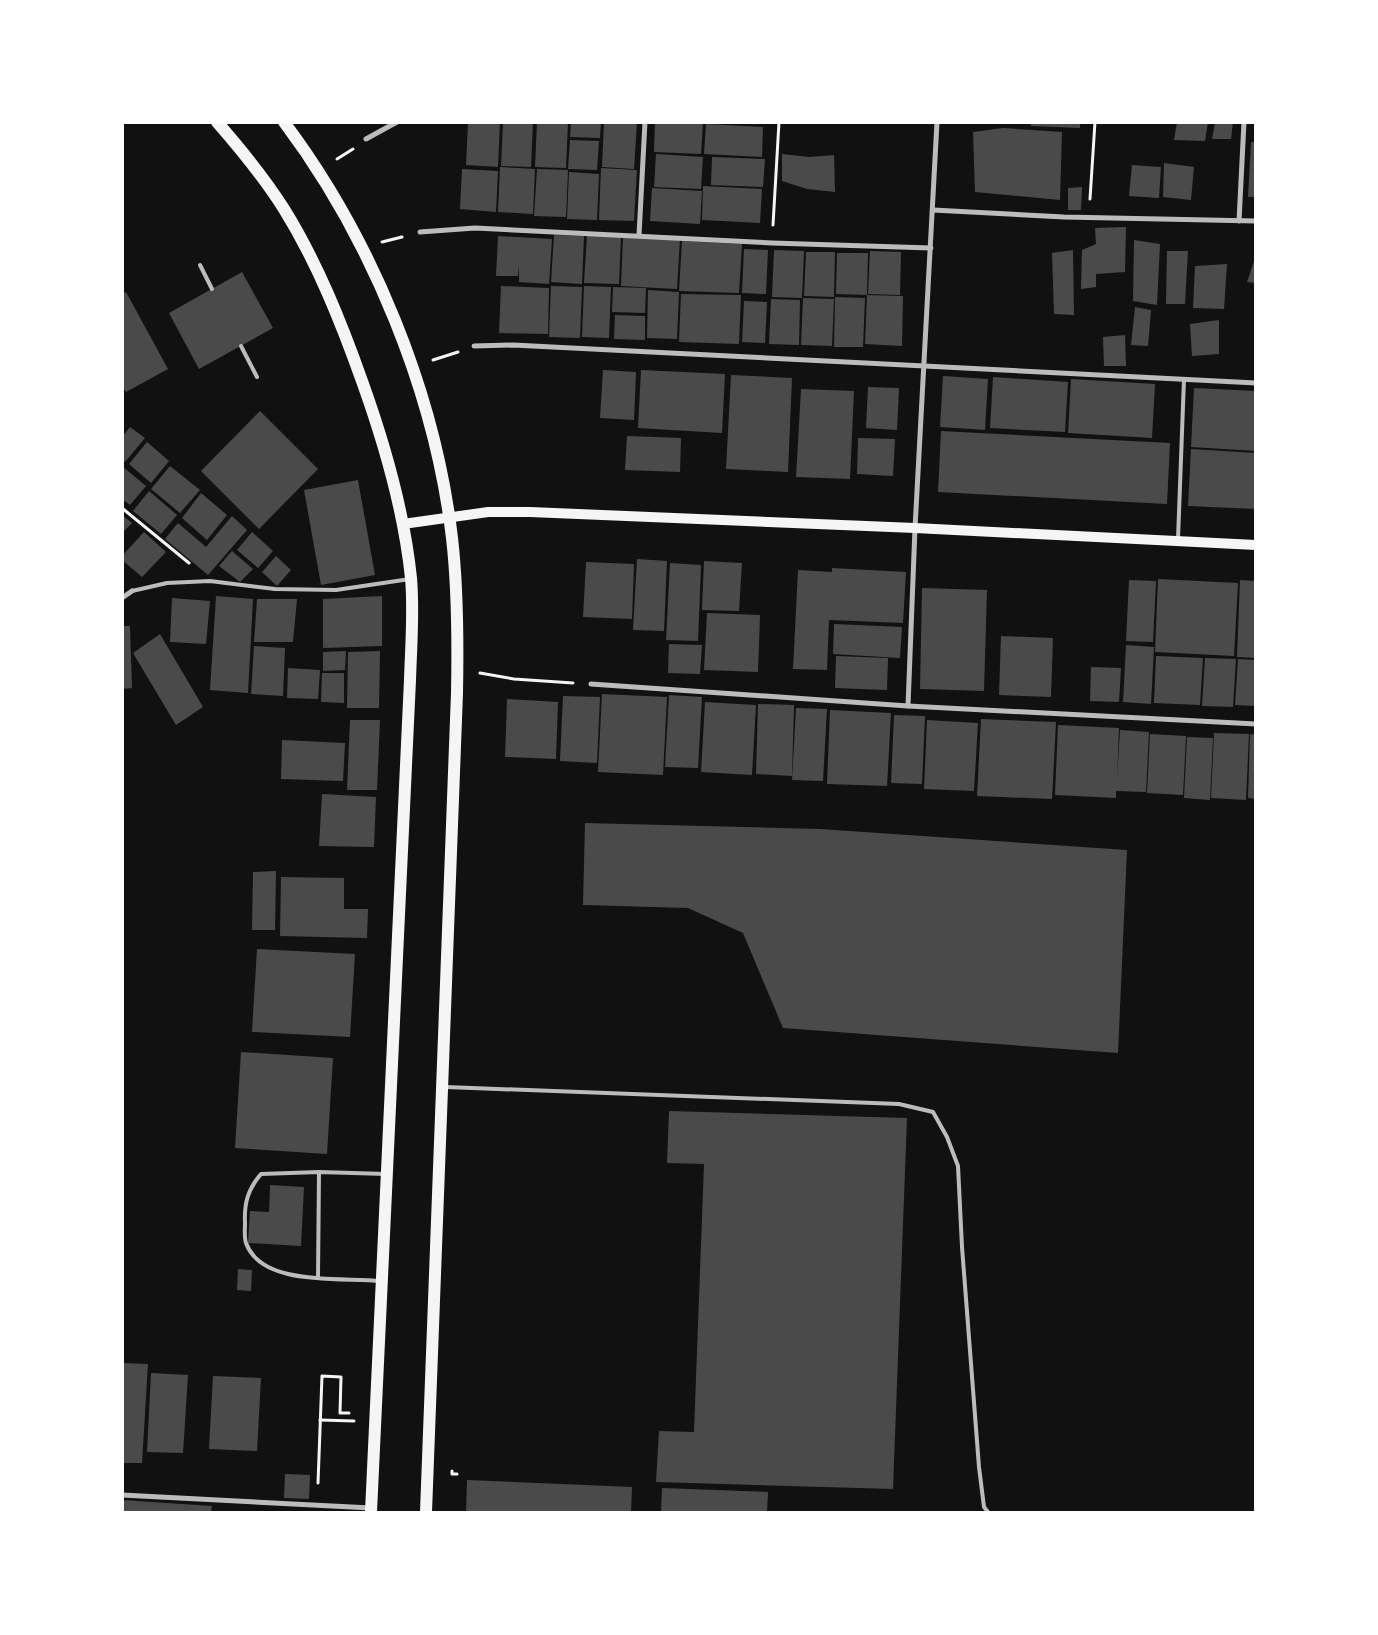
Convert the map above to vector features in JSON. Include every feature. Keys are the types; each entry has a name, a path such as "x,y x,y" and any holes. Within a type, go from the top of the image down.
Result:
{"main road":[{"path":"217,122 284,208 315,264 348,339 384,444 403,524 410,578 412,609 411,671 371,1510"},
{"path":"284,122 322,176 356,238 381,291 420,390 449,517 458,608 457,684 426,1512"},
{"path":"403,524 488,512 530,512 1256,545"}],"street":[{"path":"366,139 397,122"},
{"path":"639,235 645,122"},
{"path":"908,706 915,528 938,122"},
{"path":"1239,221 1244,122"},
{"path":"932,210 1089,217 1256,221"},
{"path":"420,232 476,228 772,243 931,248"},
{"path":"474,346 513,345 1256,383"},
{"path":"122,598 132,591"},
{"path":"591,684 908,706 1256,724"},
{"path":"122,1495 371,1510"}],"lane":[{"path":"200,265 212,288"},
{"path":"241,346 257,377"},
{"path":"1178,541 1184,379"},
{"path":"132,591 167,582 210,581 275,589 336,590 410,578"},
{"path":"442,1087 899,1104 933,1112 947,1137 958,1166 978,1467 984,1507 988,1512"},
{"path":"318,1277 319,1172"},
{"path":"382,1281 289,1276 270,1269 254,1256 246,1242 245,1220 250,1186 261,1174 319,1172 387,1174"}],"path":[{"path":"772,243 779,122"},
{"path":"1089,217 1094,122"},
{"path":"430,361 474,346"},
{"path":"122,508 210,581"},
{"path":"479,673 514,679 591,684"},
{"path":"318,1483 322,1376 342,1377 340,1413 349,1413"},
{"path":"452,1474 457,1474"}],"building":[{"path":"468,122 500,122 498,167 466,165"},
{"path":"503,122 533,122 531,167 501,166"},
{"path":"537,122 568,122 566,168 535,167"},
{"path":"571,122 601,122 600,138 570,137"},
{"path":"604,122 637,122 634,169 602,167"},
{"path":"655,122 703,122 701,154 654,152"},
{"path":"1031,122 1080,122 1080,128 1031,126"},
{"path":"1177,122 1208,122 1205,141 1174,140"},
{"path":"1215,122 1233,122 1231,139 1212,139"},
{"path":"706,124 763,127 762,157 704,154"},
{"path":"1003,128 1062,132 1060,200 975,192 973,132"},
{"path":"570,140 599,141 597,170 568,169"},
{"path":"1251,142 1256,142 1256,197 1248,197"},
{"path":"656,154 703,157 701,189 654,187"},
{"path":"782,154 809,157 834,155 835,192 807,189 782,181"},
{"path":"712,157 765,159 763,187 711,185"},
{"path":"1164,163 1194,167 1191,200 1163,197"},
{"path":"1132,165 1161,167 1159,198 1129,196"},
{"path":"500,167 535,169 533,214 498,212"},
{"path":"601,168 637,170 634,221 599,220"},
{"path":"462,169 498,171 496,212 460,209"},
{"path":"537,169 568,170 566,217 534,216"},
{"path":"569,172 599,174 597,220 567,219"},
{"path":"703,186 762,189 760,223 702,220"},
{"path":"1082,187 1081,210 1068,210 1068,188"},
{"path":"652,188 702,191 700,224 650,221"},
{"path":"1126,227 1125,272 1096,274 1096,287 1081,289 1082,250 1096,244 1095,228"},
{"path":"554,235 584,236 582,284 551,282"},
{"path":"587,235 621,236 619,284 584,283"},
{"path":"498,236 552,239 549,284 519,282 519,265 518,276 496,276"},
{"path":"623,237 680,239 677,289 621,286"},
{"path":"1134,240 1160,244 1157,305 1133,301"},
{"path":"682,241 742,244 739,293 679,291"},
{"path":"744,249 768,250 766,294 742,293"},
{"path":"774,250 804,251 802,298 772,297"},
{"path":"1073,250 1074,315 1054,314 1052,253"},
{"path":"870,251 901,252 900,295 868,294"},
{"path":"1167,251 1188,251 1185,304 1166,304"},
{"path":"806,252 835,252 834,297 804,296"},
{"path":"837,253 868,253 867,295 836,294"},
{"path":"1255,258 1256,283 1247,282"},
{"path":"1227,264 1224,309 1193,308 1195,266"},
{"path":"242,272 273,328 199,369 169,313"},
{"path":"501,286 549,288 548,334 499,333"},
{"path":"551,286 582,287 580,338 549,337"},
{"path":"584,286 611,287 609,338 582,337"},
{"path":"613,287 646,288 645,313 612,312"},
{"path":"648,290 679,292 677,339 647,338"},
{"path":"126,292 168,369 126,392 122,386 122,294"},
{"path":"681,294 741,295 739,344 679,342"},
{"path":"867,295 903,296 902,346 865,344"},
{"path":"835,297 865,298 863,347 834,347"},
{"path":"803,298 834,299 832,346 801,345"},
{"path":"771,299 800,300 799,345 769,344"},
{"path":"744,301 767,302 765,343 742,342"},
{"path":"1135,307 1151,310 1148,346 1131,345"},
{"path":"615,315 645,316 645,340 614,339"},
{"path":"1219,320 1219,354 1192,356 1190,324"},
{"path":"1125,335 1126,366 1104,366 1103,337"},
{"path":"603,370 636,372 634,420 600,418"},
{"path":"641,370 725,374 722,433 638,428"},
{"path":"731,375 792,378 788,472 726,469"},
{"path":"943,376 988,379 985,430 940,427"},
{"path":"993,377 1068,382 1065,432 990,428"},
{"path":"1071,379 1155,384 1152,438 1068,433"},
{"path":"868,387 899,388 897,430 866,428"},
{"path":"1194,388 1256,391 1256,451 1191,447"},
{"path":"801,389 854,391 850,479 796,477"},
{"path":"260,411 318,469 259,529 201,471"},
{"path":"130,427 145,438 125,462 122,459 122,437"},
{"path":"941,431 1170,443 1167,504 938,492"},
{"path":"627,436 681,438 680,472 625,470"},
{"path":"858,438 895,439 893,476 857,474"},
{"path":"147,442 169,461 151,483 129,464"},
{"path":"1191,449 1256,453 1256,509 1188,506"},
{"path":"122,466 146,486 130,505 122,499"},
{"path":"170,466 200,490 180,513 151,489"},
{"path":"358,480 375,575 321,585 304,490"},
{"path":"149,491 177,515 161,534 133,511"},
{"path":"201,493 227,515 207,540 182,518"},
{"path":"122,515 132,523 122,533"},
{"path":"232,516 247,530 208,575 165,539 178,523 206,547"},
{"path":"144,532 166,552 142,577 122,560 122,556"},
{"path":"252,532 273,551 258,568 237,550"},
{"path":"232,551 253,569 240,582 219,566"},
{"path":"276,556 291,570 277,586 262,572"},
{"path":"637,559 667,561 664,631 633,630"},
{"path":"704,561 742,563 739,611 702,610"},
{"path":"586,562 634,564 632,619 583,617"},
{"path":"670,563 701,565 698,641 666,640"},
{"path":"832,568 906,572 903,623 829,620 827,670 793,669 798,570 832,572"},
{"path":"1158,579 1238,583 1234,656 1155,652"},
{"path":"1129,580 1156,581 1153,642 1126,641"},
{"path":"1240,580 1256,581 1256,658 1237,657"},
{"path":"922,588 987,590 984,691 920,689"},
{"path":"216,596 253,599 248,693 210,690"},
{"path":"382,596 382,646 323,648 323,599"},
{"path":"172,598 210,601 206,644 170,642"},
{"path":"257,599 297,599 293,642 254,642"},
{"path":"707,613 760,615 758,672 704,670"},
{"path":"834,624 902,627 900,658 833,654"},
{"path":"122,626 130,626 132,688 122,689"},
{"path":"160,634 203,707 176,725 133,653"},
{"path":"1001,636 1053,638 1051,697 999,695"},
{"path":"669,644 702,645 700,674 668,673"},
{"path":"1126,645 1154,647 1151,704 1123,702"},
{"path":"254,646 285,648 283,696 251,694"},
{"path":"346,651 345,670 323,671 323,652"},
{"path":"380,651 379,708 347,708 348,652"},
{"path":"836,656 888,658 887,690 835,688"},
{"path":"1156,656 1203,658 1200,705 1154,703"},
{"path":"1205,658 1236,659 1233,707 1202,706"},
{"path":"1238,659 1256,660 1256,706 1235,705"},
{"path":"1091,667 1121,668 1119,702 1090,701"},
{"path":"288,668 320,670 318,699 287,698"},
{"path":"322,673 344,673 344,703 321,702"},
{"path":"602,694 667,697 663,775 598,772"},
{"path":"669,695 702,697 698,768 665,767"},
{"path":"563,696 600,697 597,763 560,761"},
{"path":"507,699 558,702 556,759 505,757"},
{"path":"705,702 756,705 752,775 701,772"},
{"path":"758,704 794,705 792,776 756,774"},
{"path":"796,708 827,709 823,781 792,780"},
{"path":"830,710 891,713 887,786 827,784"},
{"path":"894,715 925,716 922,784 891,783"},
{"path":"981,719 1056,722 1052,799 977,796"},
{"path":"350,720 380,720 377,790 347,790"},
{"path":"927,720 978,723 974,791 924,789"},
{"path":"1058,725 1119,728 1117,779 1120,730 1149,732 1146,792 1116,791 1116,798 1055,795"},
{"path":"1214,733 1249,734 1246,800 1211,798"},
{"path":"1150,734 1186,736 1183,795 1147,793"},
{"path":"1250,734 1256,735 1256,799 1248,798"},
{"path":"1187,737 1213,738 1210,800 1184,798"},
{"path":"282,740 345,743 343,781 281,779"},
{"path":"322,794 376,797 374,847 319,846"},
{"path":"585,823 820,829 1127,850 1118,1053 783,1028 743,933 688,908 583,905"},
{"path":"276,871 275,930 252,930 253,872"},
{"path":"281,877 344,878 344,909 368,909 367,938 280,936"},
{"path":"257,949 355,954 350,1037 252,1032"},
{"path":"241,1052 333,1058 327,1154 235,1148"},
{"path":"669,1111 907,1118 893,1489 656,1482 659,1431 694,1432 704,1164 667,1163"},
{"path":"270,1185 304,1187 301,1246 248,1243 250,1211 269,1212"},
{"path":"238,1269 252,1270 251,1291 237,1290"},
{"path":"122,1363 148,1364 142,1463 122,1463"},
{"path":"151,1373 188,1375 183,1453 147,1452"},
{"path":"213,1376 261,1378 257,1451 209,1449"},
{"path":"285,1474 310,1475 309,1499 284,1498"},
{"path":"467,1480 632,1487 631,1512 466,1512"},
{"path":"662,1488 768,1492 767,1512 661,1512"},
{"path":"122,1500 212,1506 211,1512 122,1512"}]}
